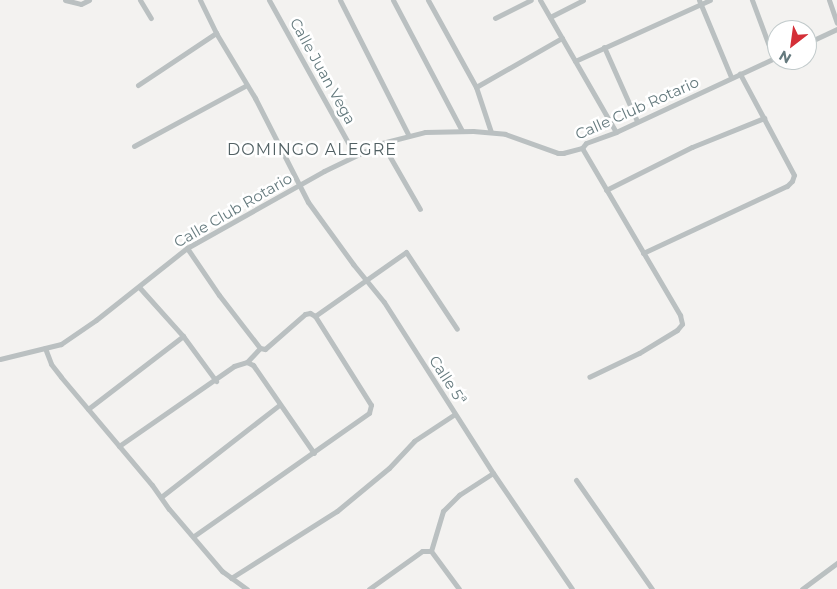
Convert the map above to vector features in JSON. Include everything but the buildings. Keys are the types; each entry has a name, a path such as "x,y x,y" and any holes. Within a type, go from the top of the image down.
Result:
{"street":[{"path":"65,0 81,4 89,0"},
{"path":"140,0 151,18"},
{"name":"Calle 5ª","path":"200,0 216,33 248,85 301,185 308,202 384,302 493,473 572,589"},
{"name":"Calle Juan Vega","path":"269,0 356,155"},
{"path":"340,0 408,134"},
{"path":"393,0 462,131"},
{"path":"429,0 476,87 491,132"},
{"path":"495,18 531,0"},
{"path":"540,0 616,132"},
{"path":"550,17 583,0"},
{"path":"575,61 700,2 710,0"},
{"path":"752,0 767,36"},
{"path":"829,0 837,23"},
{"path":"700,2 731,77"},
{"path":"817,38 837,29"},
{"path":"138,84 216,33"},
{"path":"476,87 562,38"},
{"path":"604,47 637,121"},
{"path":"643,253 787,186 792,181 794,175 740,74 767,62"},
{"name":"Calle Club Rotario","path":"0,359 61,344 96,320 187,248 324,171 382,143 408,134 462,131 491,132 523,139 558,153 582,148 586,143 616,132 701,94 740,74"},
{"path":"134,146 248,85"},
{"path":"606,190 692,147 764,118"},
{"path":"382,143 420,209"},
{"path":"582,148 680,315 682,324 677,330 639,353 589,377"},
{"path":"187,248 218,295 260,348 265,349 304,314 310,313 315,316 371,405 369,413 194,536"},
{"path":"315,316 406,252 457,329"},
{"path":"139,287 183,336 216,381"},
{"path":"88,409 183,336"},
{"path":"45,348 51,364 60,377 222,571 247,589"},
{"path":"119,446 216,381 234,366 247,362 260,348"},
{"path":"247,362 254,365 279,405 314,453"},
{"path":"160,497 279,405"},
{"path":"231,578 337,511 388,468 414,441 455,414"},
{"path":"430,551 443,511 459,496 493,473"},
{"path":"576,480 652,589"},
{"path":"369,589 422,551 430,551"},
{"path":"430,551 460,589"},
{"path":"802,589 837,563"}],"district":[{"name":"DOMINGO ALEGRE","path":"312,150"}]}
